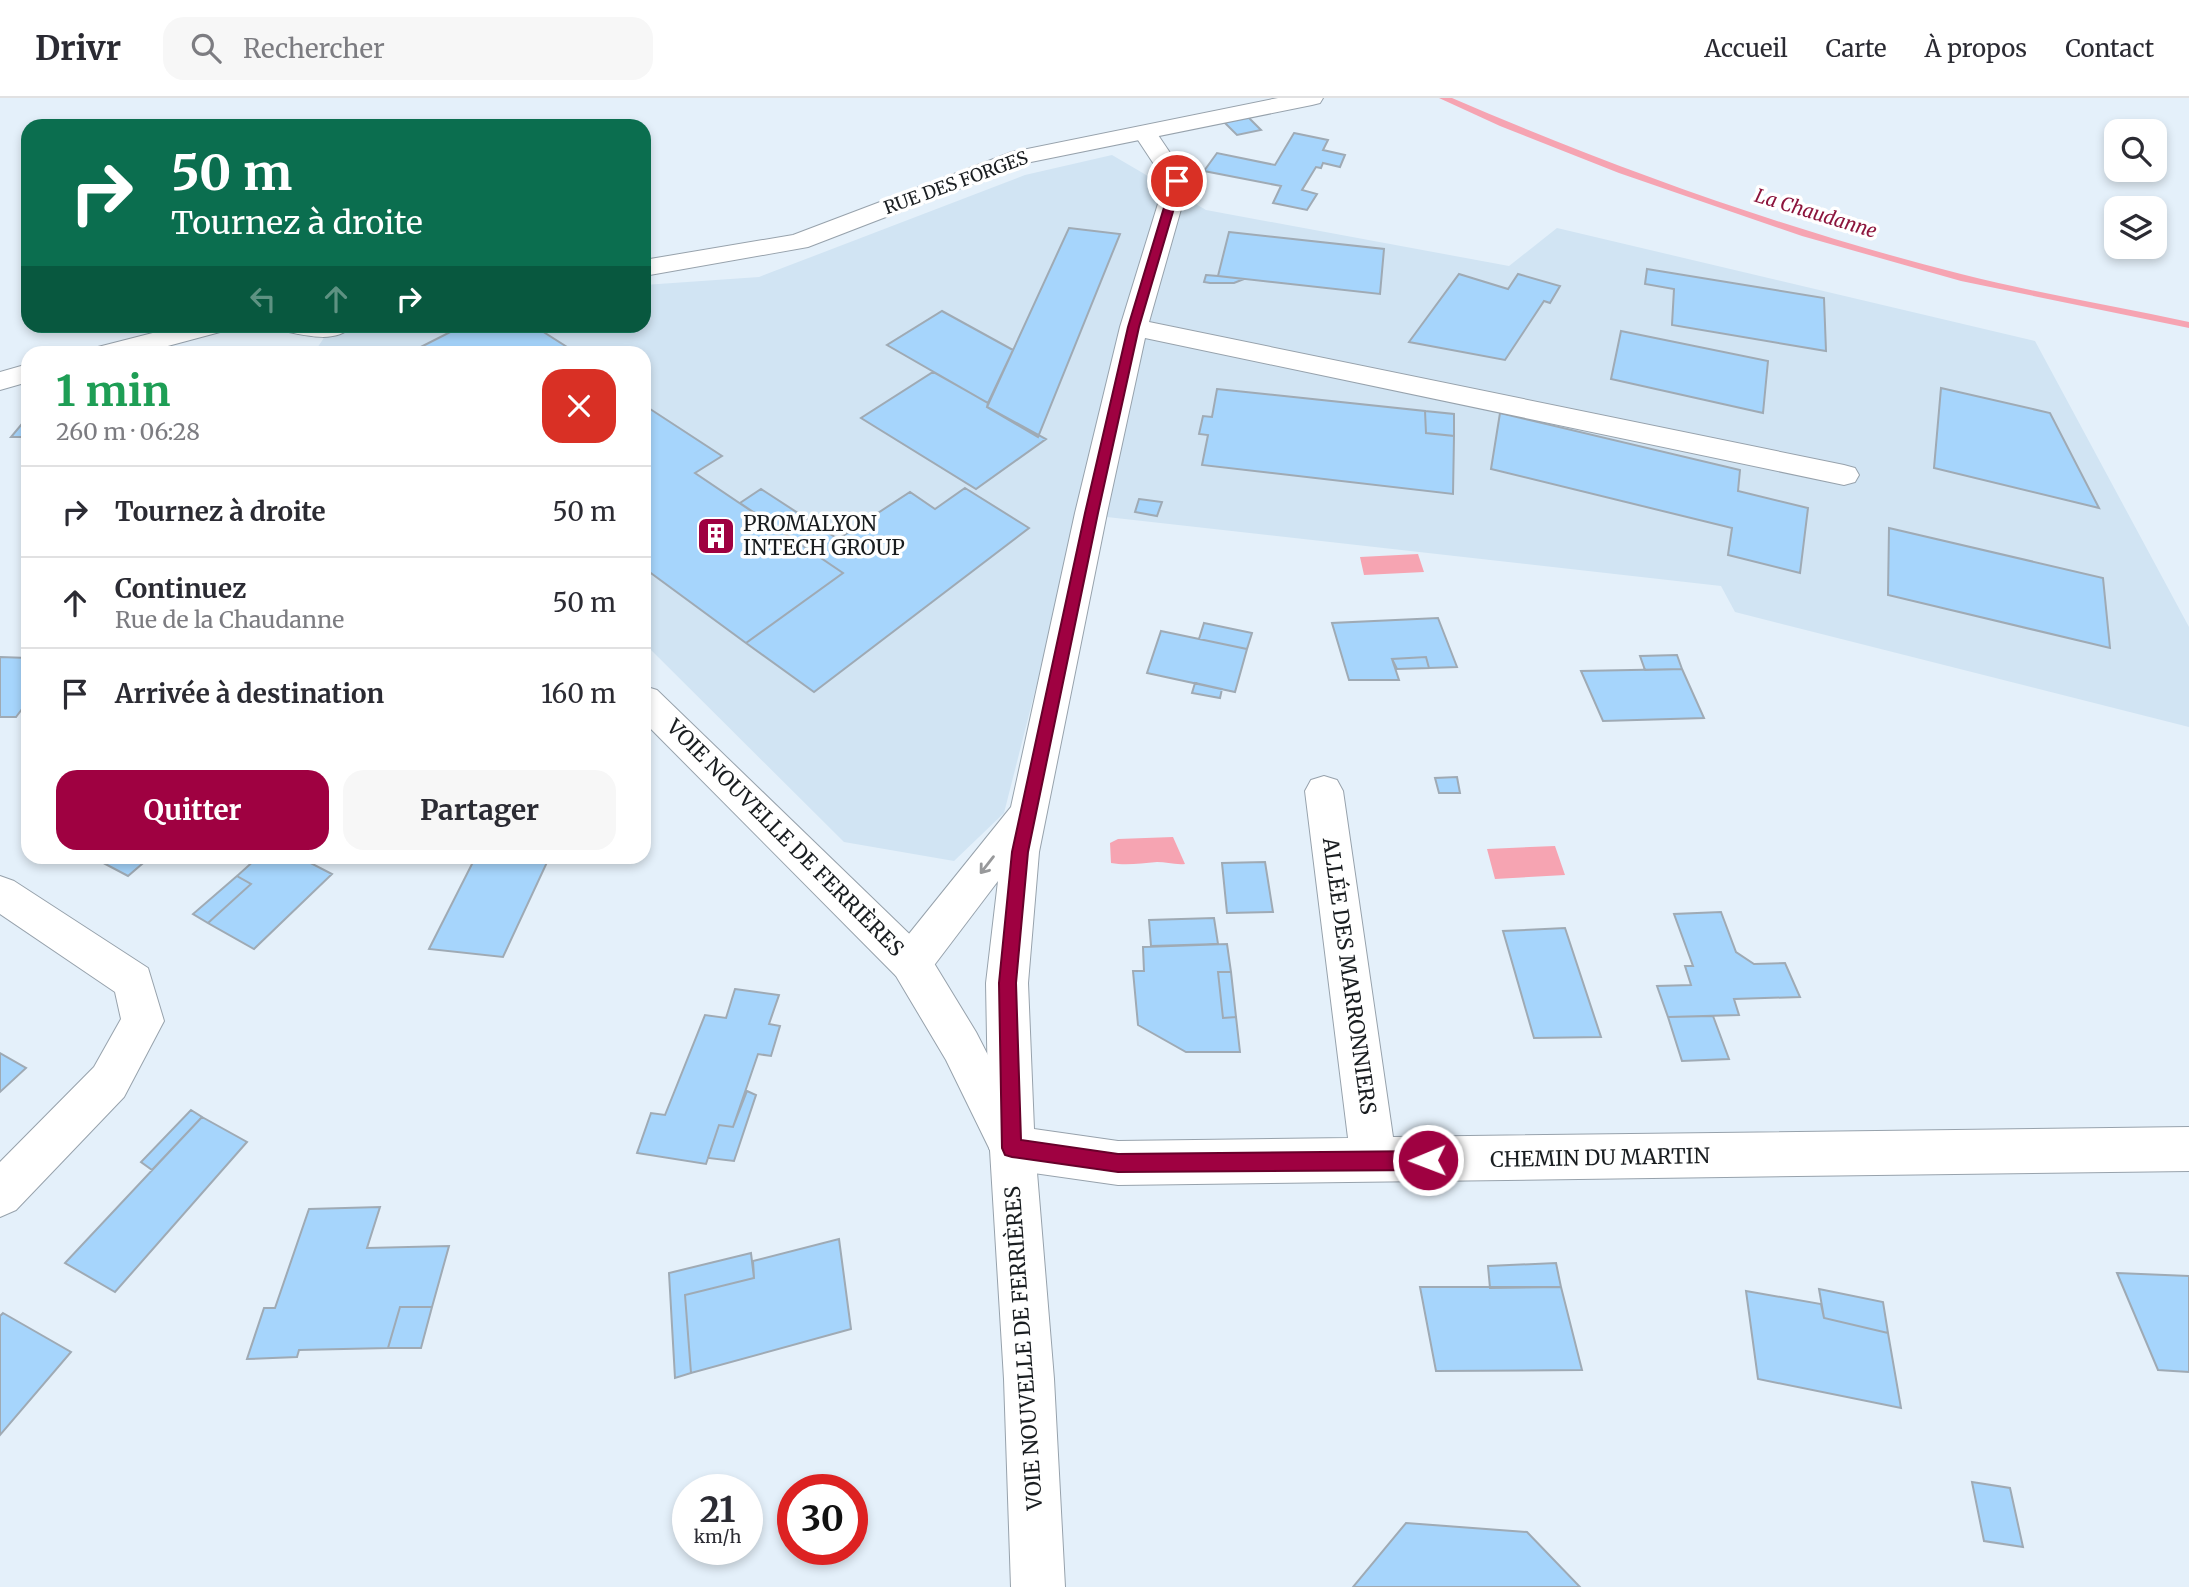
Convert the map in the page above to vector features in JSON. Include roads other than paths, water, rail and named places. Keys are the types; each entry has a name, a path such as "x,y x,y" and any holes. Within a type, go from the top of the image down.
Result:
{"street":[{"name":"RUE DES FORGES","path":"651,267 799,242 1020,157 1146,134 1312,98"},
{"path":"1012,1148 1007,983 1020,852 1088,526 1134,327 1177,181 1146,134"},
{"path":"1134,327 1844,475"},
{"path":"134,346 184,333"},
{"name":"VOIE NOUVELLE DE FERRIÈRES","path":"651,707 911,963 961,1046 1012,1148 1029,1379 1038,1587"},
{"name":"ALLÉE DES MARRONNIERS","path":"1324,791 1374,1161"},
{"path":"911,963 1029,811"},
{"path":"0,893 133,981 143,1021 109,1082 0,1194"},
{"name":"CHEMIN DU MARTIN","path":"1012,1148 1118,1163 2189,1149"}],"waterway":[{"name":"La Chaudanne","path":"1444,98 1623,171 1806,234 1961,277 2189,325"}],"place":[{"name":"PROMALYON INTECH GROUP","path":"716,536"}]}
